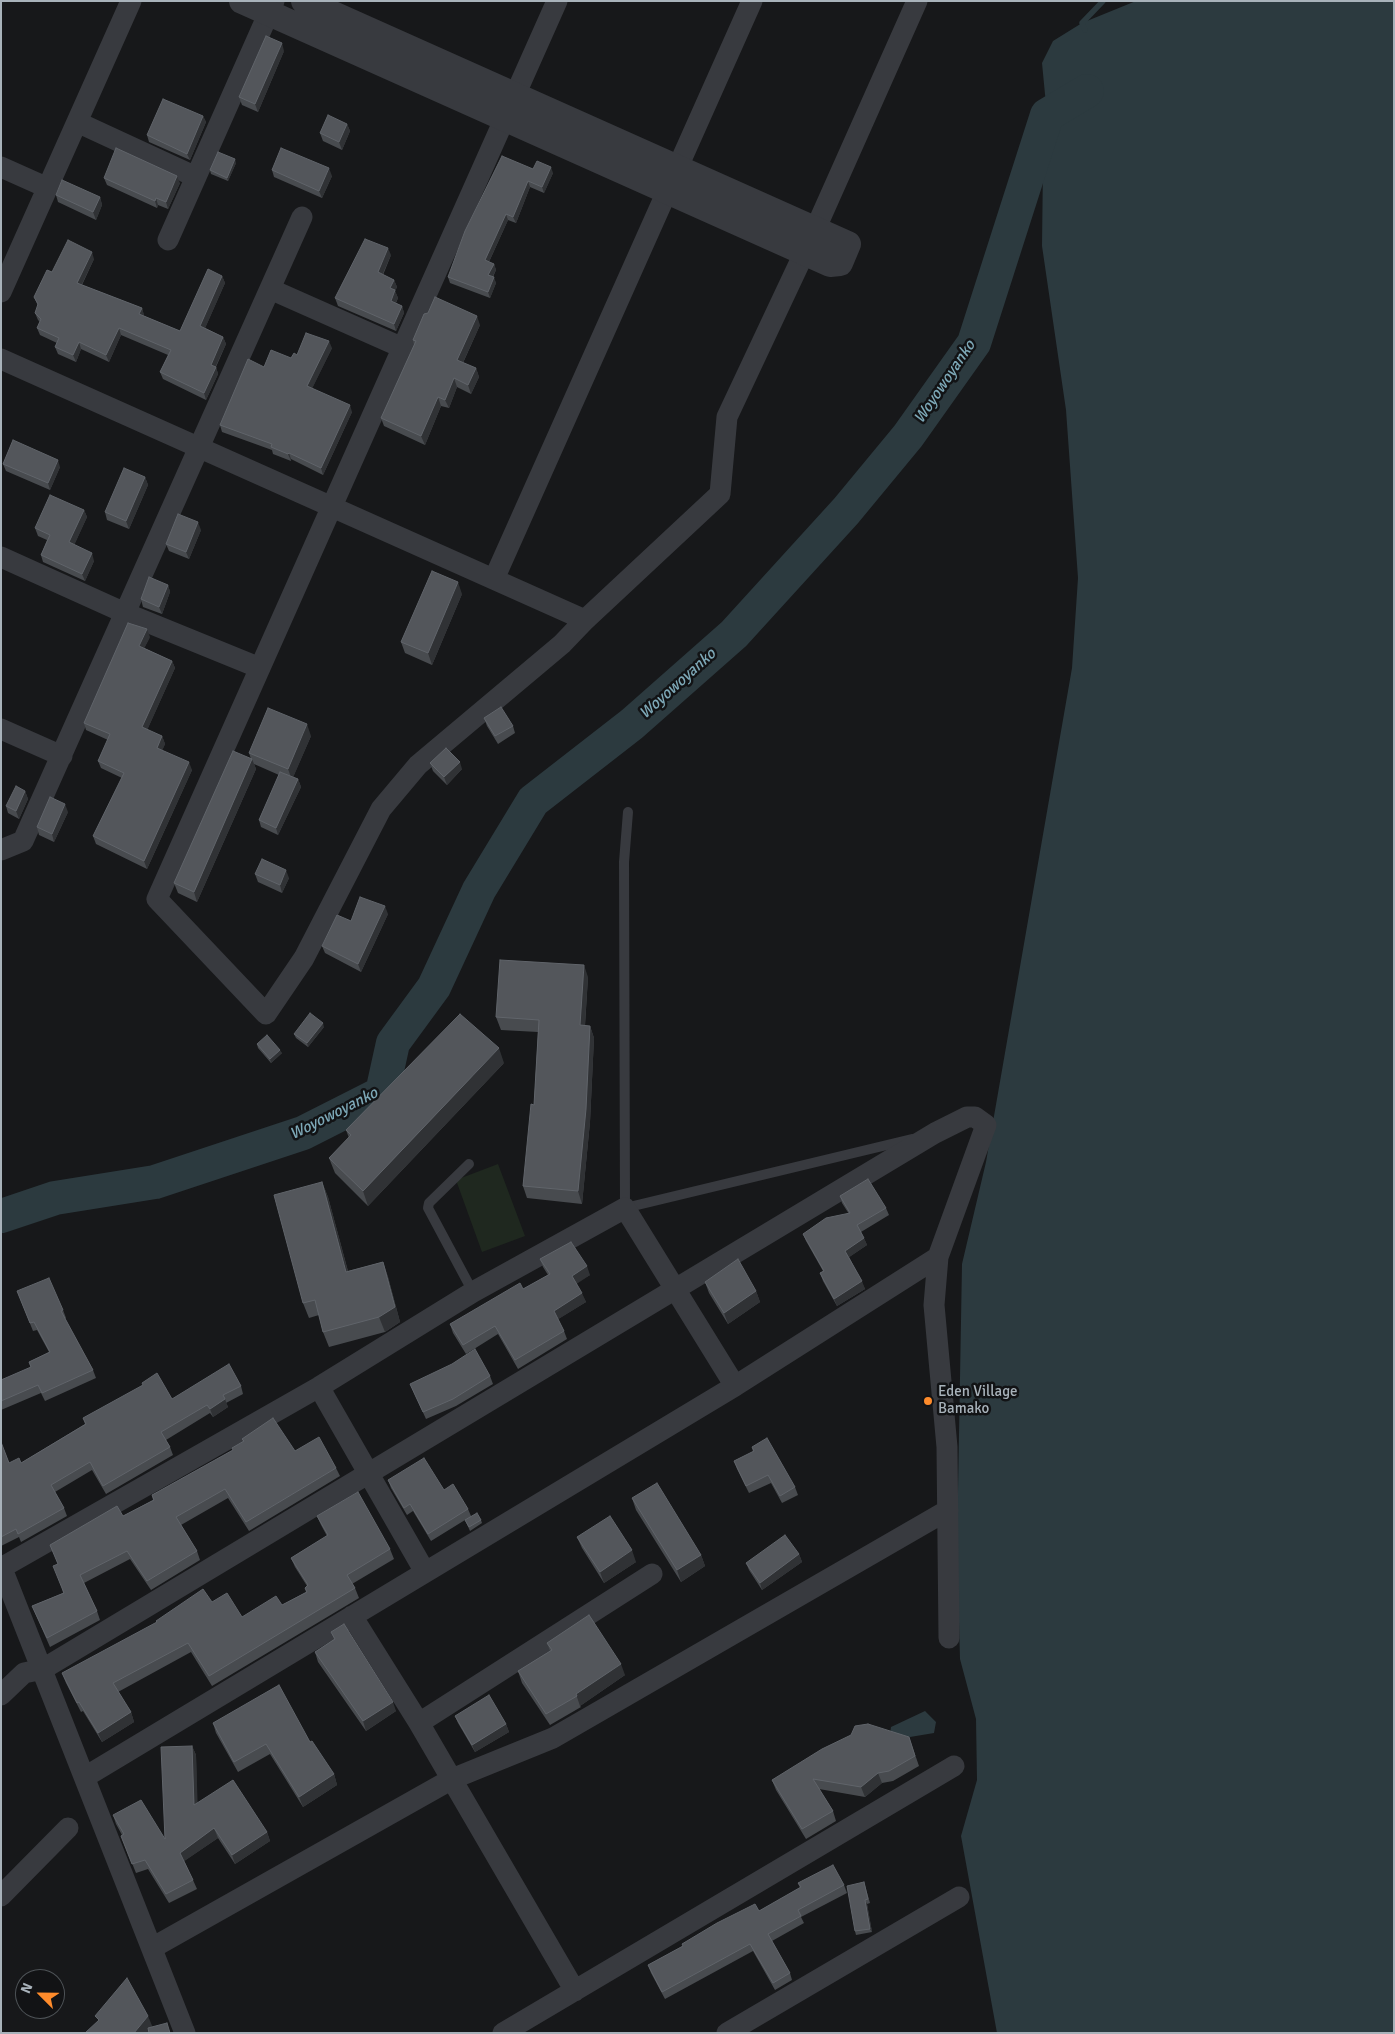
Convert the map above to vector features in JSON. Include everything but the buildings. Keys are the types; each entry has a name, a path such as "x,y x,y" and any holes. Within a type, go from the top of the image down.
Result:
{"street":[{"path":"1,292 131,1"},
{"path":"242,1 271,7 510,107 809,241"},
{"path":"304,1 510,107"},
{"path":"557,1 157,899 266,1014 304,958 381,809 418,765 562,644 585,620 720,494 727,417 917,1"},
{"path":"494,579 752,1"},
{"path":"168,240 271,7"},
{"path":"77,122 196,177"},
{"path":"1,168 48,188"},
{"path":"1,850 23,841 302,218"},
{"path":"270,289 403,348"},
{"path":"1,359 585,620"},
{"path":"1,558 125,613 260,668"},
{"path":"1,729 62,756"},
{"path":"1,831 23,841"},
{"path":"1,1695 24,1674 43,1669 675,1289 935,1134 968,1117 975,1118 986,1125 938,1256 934,1306 947,1447 949,1638"},
{"path":"185,2033 2,1567 320,1386 473,1292 625,1208 735,1386"},
{"path":"85,1777 735,1386 938,1256"},
{"path":"320,1386 425,1572"},
{"path":"152,1948 452,1779 553,1738 948,1510"},
{"path":"419,1723 652,1574"},
{"path":"352,1616 419,1723 575,1990"},
{"path":"503,2033 954,1766"},
{"path":"1,1896 68,1828"},
{"path":"727,2033 959,1897"}],"lane":[{"path":"628,812 624,862 625,1208 935,1134"},
{"path":"469,1164 429,1204 428,1208 473,1292"}],"shaded area":[{"path":"1136,1 1394,1 1394,2033 997,2033 961,1836 977,1780 976,1719 960,1659 957,1548 962,1264 986,1162 1072,668 1078,578 1066,410 1042,246 1043,164 1047,115 1042,63 1053,41 1082,23"},
{"path":"498,1164 525,1236 482,1252 456,1180"},
{"path":"925,1711 936,1722 934,1733 910,1737 890,1734 891,1727"}],"waterway":[{"path":"1085,30 1082,23 1103,1"},
{"name":"Woyowoyanko","path":"1,1216 55,1198 155,1182 303,1133 382,1093 393,1043 434,987 479,890 533,801 632,724 734,634 846,511 908,436 974,343 1047,115 1087,91"}],"place":[{"name":"Eden Village Bamako","path":"928,1401"}]}
